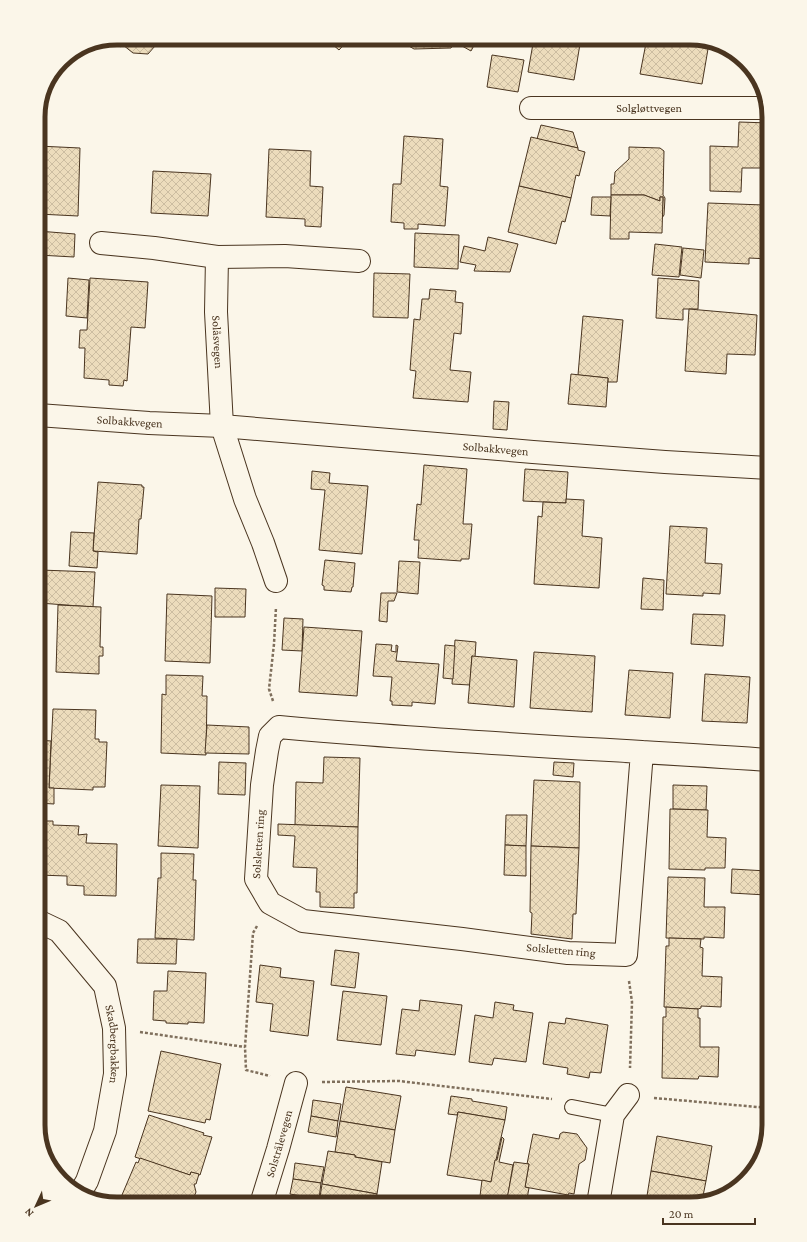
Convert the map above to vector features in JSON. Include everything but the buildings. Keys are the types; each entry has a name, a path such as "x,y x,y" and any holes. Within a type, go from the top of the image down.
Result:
{"street":[{"name":"Solgløttvegen","path":"531,108 761,108"},
{"path":"101,243 154,248 217,258 285,256 359,261"},
{"name":"Solåsvegen","path":"217,258 216,312 222,426"},
{"name":"Solbakkvegen","path":"45,416 149,423 222,426 540,453 762,468"},
{"path":"222,426 245,499 276,581"},
{"path":"279,727 348,733 762,760"},
{"name":"Solsletten ring","path":"279,727 270,736 267,751 262,785 256,879 270,903 303,921 568,953 626,955"},
{"path":"626,955 642,752"},
{"name":"Skadbergbakken","path":"45,924 59,931 105,986 114,1028 115,1074 105,1131 87,1181 83,1189"},
{"name":"Solstrålevegen","path":"263,1197 296,1083"},
{"path":"599,1197 613,1115 628,1095"}],"lane":[{"path":"572,1107 613,1115"}],"path":[{"path":"276,581 274,644 269,689 279,727"},
{"path":"270,903 253,933 245,1047 246,1070 296,1083 399,1081 558,1100 572,1107"},
{"path":"626,955 632,1002 628,1095 762,1107"},
{"path":"114,1028 245,1047"}]}
